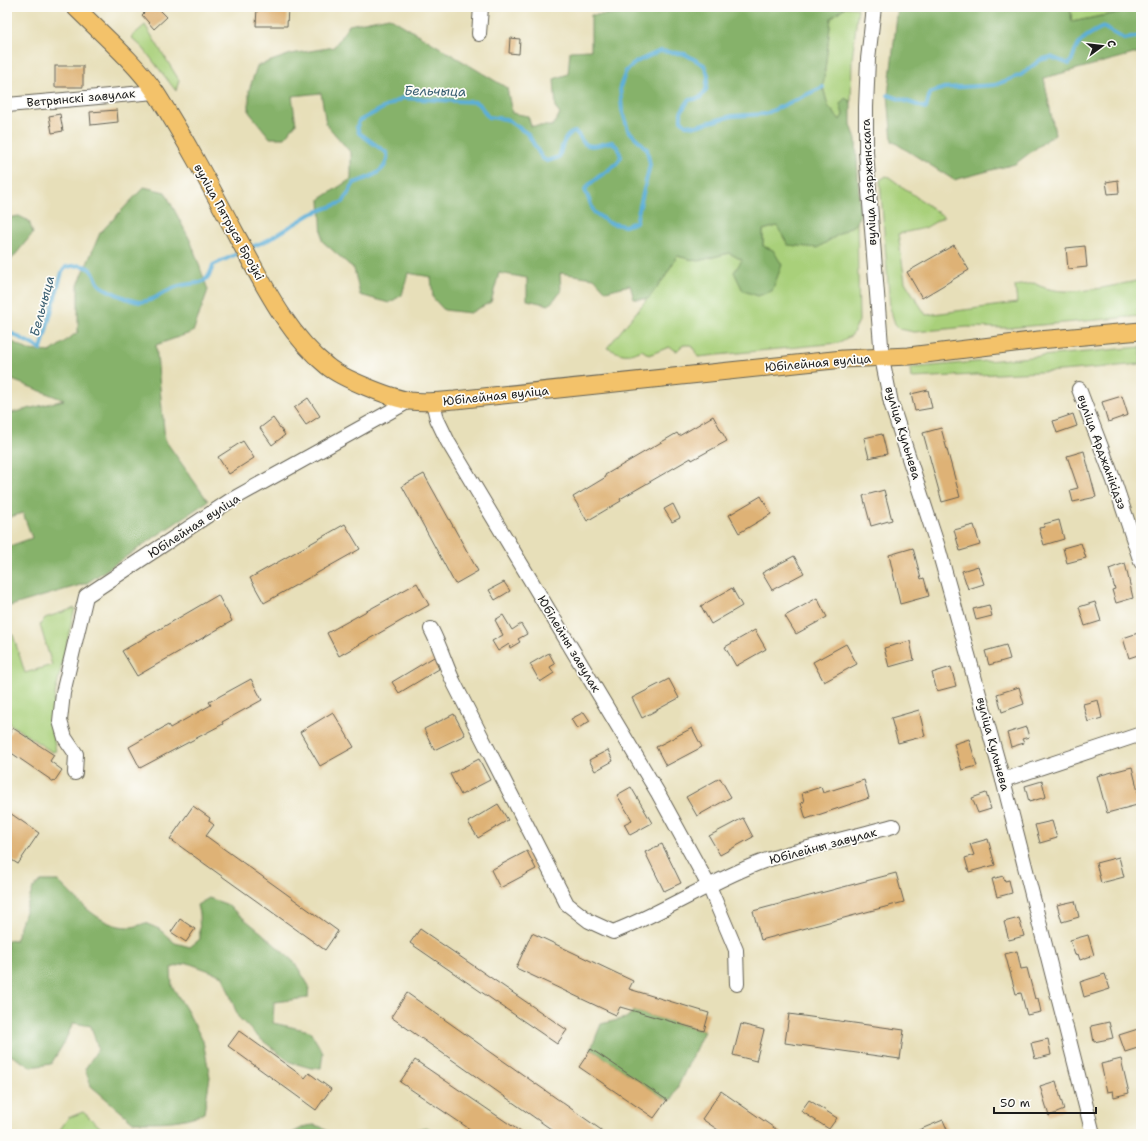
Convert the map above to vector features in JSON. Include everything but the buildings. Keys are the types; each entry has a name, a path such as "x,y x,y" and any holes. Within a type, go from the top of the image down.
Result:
{"main road":[{"name":"вуліца Пятруся Броўкі","path":"76,7 129,62 155,92 217,198 267,291 293,332 327,367 369,388 409,401"},
{"name":"Юбілейная вуліца","path":"409,401 433,402 843,359 882,358 1141,331"}],"street":[{"path":"479,34 481,7"},
{"name":"вуліца Дзяржынскага","path":"874,7 868,59 866,144 873,259 882,358"},
{"name":"Ветрынскі завулак","path":"7,105 155,92"},
{"name":"вуліца Кульнева","path":"882,358 891,403 937,544 1003,780 1093,1134"},
{"name":"вуліца Арджанікідзэ","path":"1079,388 1114,481 1141,562"},
{"name":"Юбілейная вуліца","path":"75,773 76,754 65,738 60,721 63,693 86,596 231,500 409,401"},
{"name":"Юбілейны завулак","path":"433,402 437,420 448,442 658,793 709,886 736,950 737,984"},
{"name":"Юбілейны завулак","path":"431,630 442,649 448,671 455,686 567,904 589,921 613,932 640,922 709,886 764,862 893,826"},
{"path":"1003,780 1141,734"}],"green space":[{"path":"629,7 845,7 831,18 823,87 828,106 840,120 843,115 840,104 845,98 851,102 851,124 856,140 860,213 857,223 817,248 788,245 777,226 763,230 763,246 773,250 782,265 772,291 758,296 743,291 734,272 742,260 729,253 698,261 677,256 665,277 648,299 634,299 630,285 606,291 594,278 560,273 561,292 549,305 527,300 527,278 499,273 491,302 470,313 444,310 433,298 431,277 408,273 402,295 389,303 360,295 354,269 322,241 320,199 351,179 351,153 326,124 321,93 292,96 296,124 284,138 270,138 249,112 249,90 257,66 291,54 334,47 349,25 389,17 507,88 512,113 528,116 531,126 552,126 560,114 556,109 554,79 568,74 570,51 591,50 591,15 624,14"},
{"path":"845,7 858,8 852,60 851,102 845,98 843,115 840,120 828,106 823,87 831,18"},
{"path":"898,7 1070,7 1072,22 1141,8 1141,52 1044,78 1055,134 1015,164 954,180 892,141 888,95"},
{"path":"1070,7 1141,7 1141,8 1072,22"},
{"path":"145,25 179,80 176,91 143,48 131,37"},
{"path":"886,176 944,217 925,228 898,234 905,282 926,315 1017,303 1015,286 1034,283 1045,288 1058,291 1072,291 1101,288 1141,280 1141,316 1008,328 967,327 914,332 900,329 895,324 890,308 880,180"},
{"path":"144,187 165,192 191,242 208,290 193,332 156,345 165,440 208,501 87,583 7,607 7,547 32,538 23,513 7,518 7,414 64,400 7,378 7,339 28,350 50,352 78,332 78,285 100,233"},
{"path":"19,216 29,221 33,233 7,265 7,218"},
{"path":"857,223 859,321 852,335 838,343 698,357 692,345 683,345 677,351 669,347 649,355 642,350 632,354 624,354 607,348 665,277 677,256 698,261 729,253 742,260 763,246 763,230 777,226 817,248"},
{"path":"1141,347 1141,364 1061,371 911,378 910,368"},
{"path":"75,608 55,694 51,726 56,751 52,752 7,722 7,633 13,635 25,673 52,665 40,625 45,618"},
{"path":"41,881 58,881 90,912 109,923 130,927 145,923 159,929 175,943 190,947 200,939 199,914 197,905 209,898 226,904 263,934 295,963 309,986 308,998 274,1002 273,1023 310,1031 323,1053 321,1068 311,1068 290,1062 258,1037 238,1017 223,976 188,963 171,968 172,986 203,1041 210,1077 204,1113 187,1119 160,1122 133,1122 91,1086 85,1069 98,1049 91,1026 73,1023 64,1043 51,1064 31,1067 7,1053 7,940 15,941 33,888"},
{"path":"634,1011 704,1031 672,1099 667,1100 591,1049 601,1024 626,1018"},
{"path":"83,1112 108,1134 57,1134 68,1118"},
{"path":"314,1125 321,1127 332,1134 290,1134 306,1126"},
{"path":"426,1127 441,1134 398,1134"}],"waterway":[{"name":"Бельчыца","path":"888,95 926,108 930,93 944,88 995,85 1021,75 1040,60 1051,57 1069,64 1079,43 1088,35 1103,27 1124,39 1141,36"},
{"name":"Бельчыца","path":"249,248 268,240 311,214 343,202 354,183 382,170 387,160 387,153 359,133 357,127 359,121 402,98 475,102 480,105 488,117 506,119 528,134 542,158 547,161 559,157 562,145 571,133 575,132 579,135 583,142 590,146 612,142 618,148 621,157 618,162 593,181 585,190 594,212 609,223 625,226 636,222 650,165 647,149 628,130 622,110 620,87 626,71 636,62 660,51 685,54 704,65 708,75 706,90 700,98 689,100 681,112 681,120 686,125 696,126 732,116 765,114 823,87"},
{"name":"Бельчыца","path":"7,331 41,349 62,272 66,267 77,265 84,266 94,274 98,283 102,286 125,298 140,302 150,300 174,288 200,282 208,277 213,265 241,252"}]}
